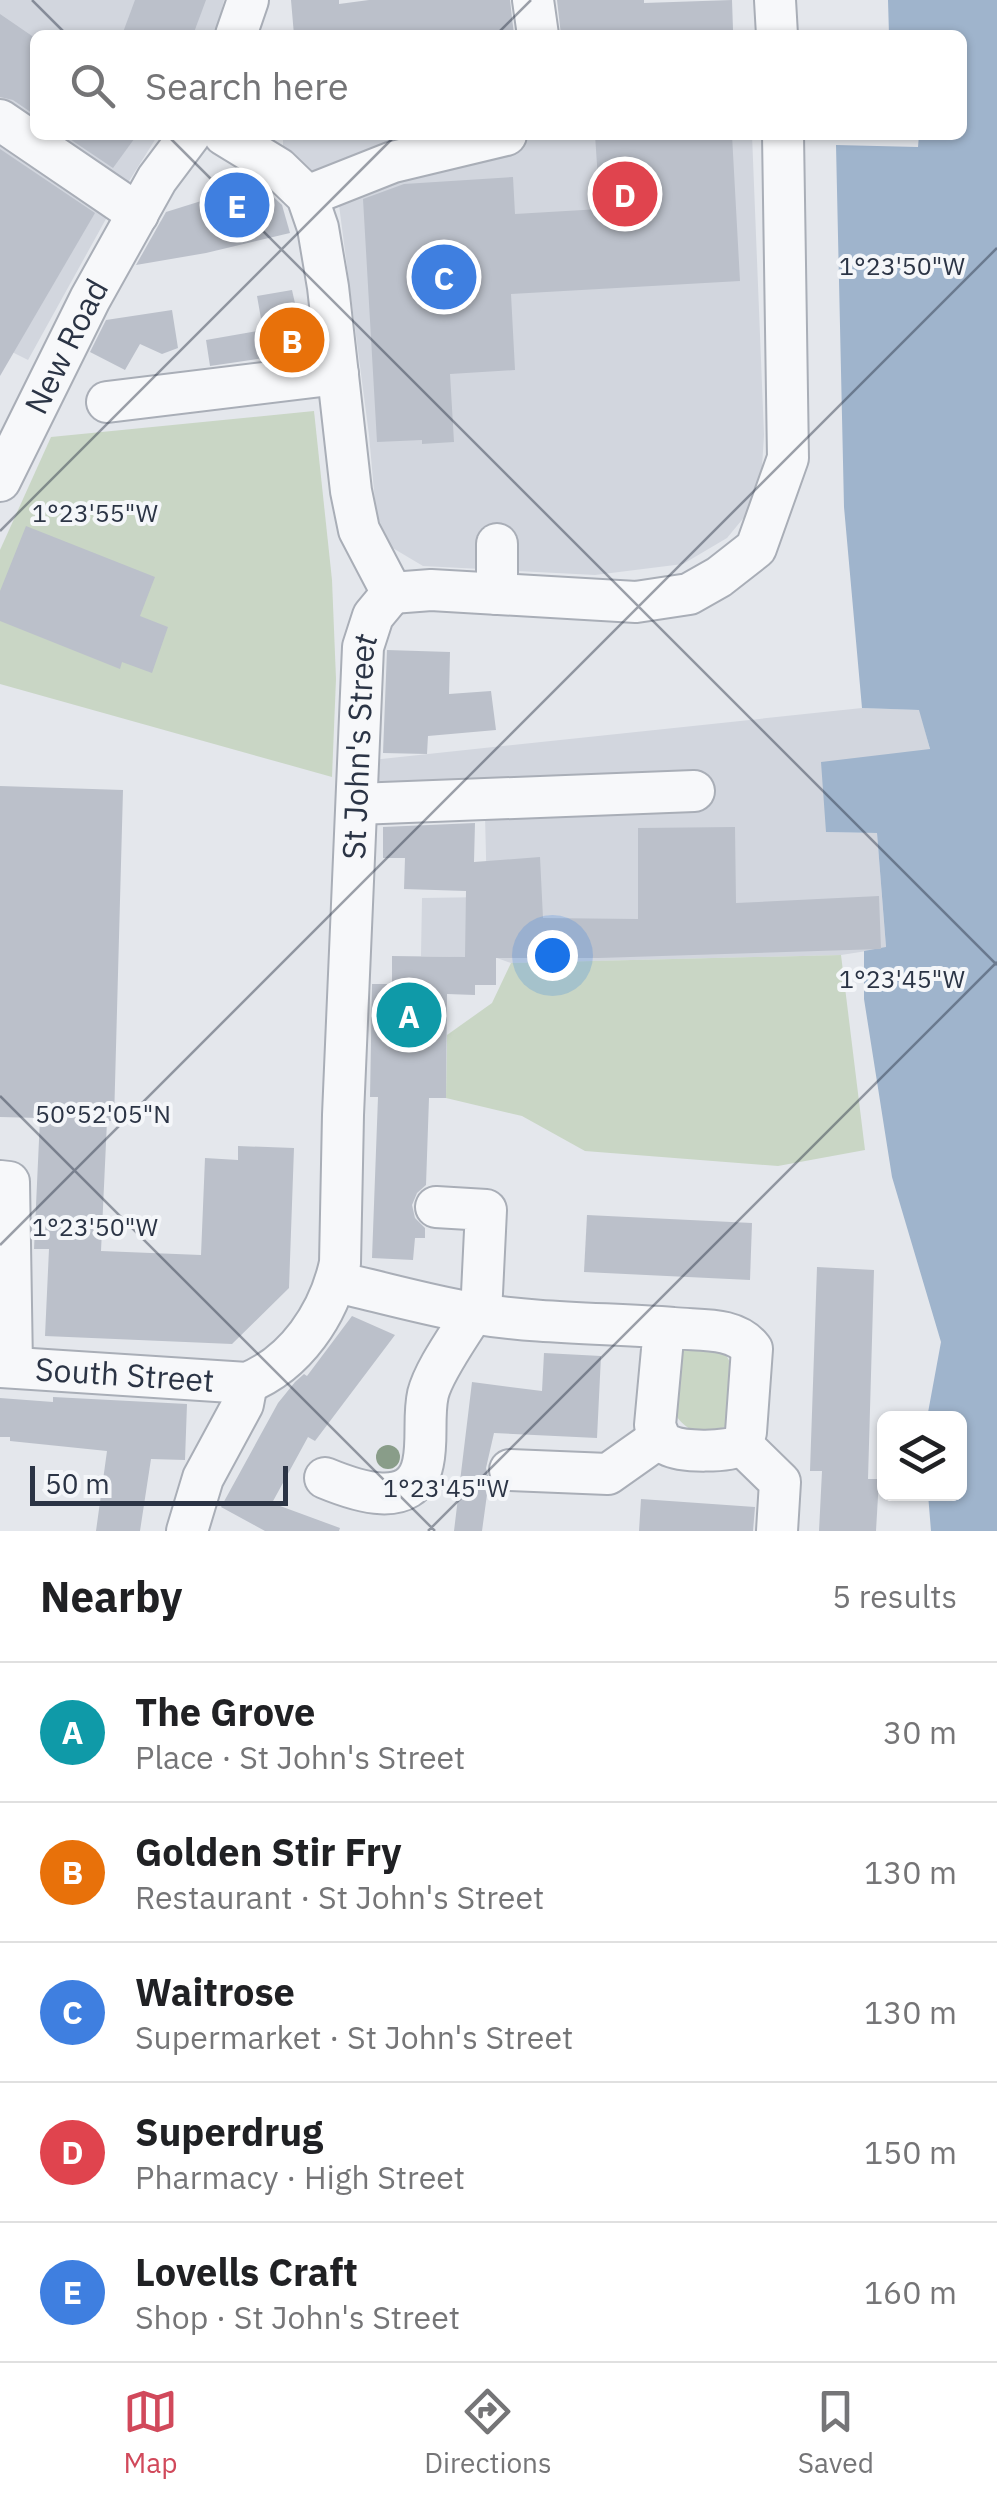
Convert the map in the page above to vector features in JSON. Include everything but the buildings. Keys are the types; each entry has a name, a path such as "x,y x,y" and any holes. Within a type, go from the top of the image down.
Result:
{"street":[{"path":"238,30 248,0"},
{"path":"533,0 537,30"},
{"path":"775,0 777,30"},
{"path":"0,120 138,214"},
{"name":"New Road","path":"0,481 46,383 157,179 186,140"},
{"path":"232,140 278,168 307,196 393,162 485,140"},
{"path":"392,593 431,590 636,602 689,594 719,578 756,548 788,458 783,140"},
{"name":"St John's Street","path":"247,1383 268,1374 291,1355 318,1320 336,1282 340,1263 363,647 373,616 392,593 359,530 338,374 307,248 307,196"},
{"path":"107,402 338,374"},
{"path":"497,544 497,594"},
{"path":"357,804 694,791"},
{"path":"0,1182 8,1182 6,1366"},
{"path":"325,1478 366,1494 390,1494 409,1486 422,1467 428,1392 477,1313 486,1210 436,1207"},
{"path":"336,1282 477,1313 731,1333 744,1339 752,1350 742,1445 730,1451 671,1448 660,1438 655,1425 664,1328"},
{"name":"South Street","path":"6,1366 247,1383"},
{"path":"188,1531 203,1478 243,1404 247,1383"},
{"path":"510,1470 608,1474 660,1438"},
{"path":"742,1445 780,1482 777,1531"}],"shaded area":[{"path":"0,0 224,0 217,30 30,30 30,140 155,140 112,208 28,360 0,346"},
{"path":"283,140 752,140 764,435 760,498 727,538 683,564 595,575 423,566 391,547 376,513 339,205 283,149"},
{"path":"862,708 920,710 930,750 826,832 877,833 886,948 841,955 511,963 497,958 421,956 422,898 487,897 485,815 370,813 372,760"}],"green space":[{"path":"314,411 332,580 336,679 332,777 0,684 0,550 51,437"},
{"path":"841,955 865,1150 778,1166 585,1151 522,1116 446,1098 447,1035 492,1003 511,963"},
{"path":"699,1344 725,1353 732,1366 728,1426 700,1434 678,1419 673,1400 682,1351"}],"water":[{"path":"888,0 997,0 997,1531 931,1531 929,1501 967,1501 967,1411 928,1411 941,1342 892,1177 864,999 864,951 886,947 877,833 826,832 821,762 930,749 919,710 862,708 844,507 836,145 918,147 919,140 967,140 967,30 889,30"}],"place":[{"name":"Superdrug","path":"625,194"},
{"name":"Lovells Craft","path":"237,205"},
{"name":"Waitrose","path":"444,277"},
{"name":"Golden Stir Fry","path":"292,340"},
{"name":"The Grove","path":"409,1015"}]}
